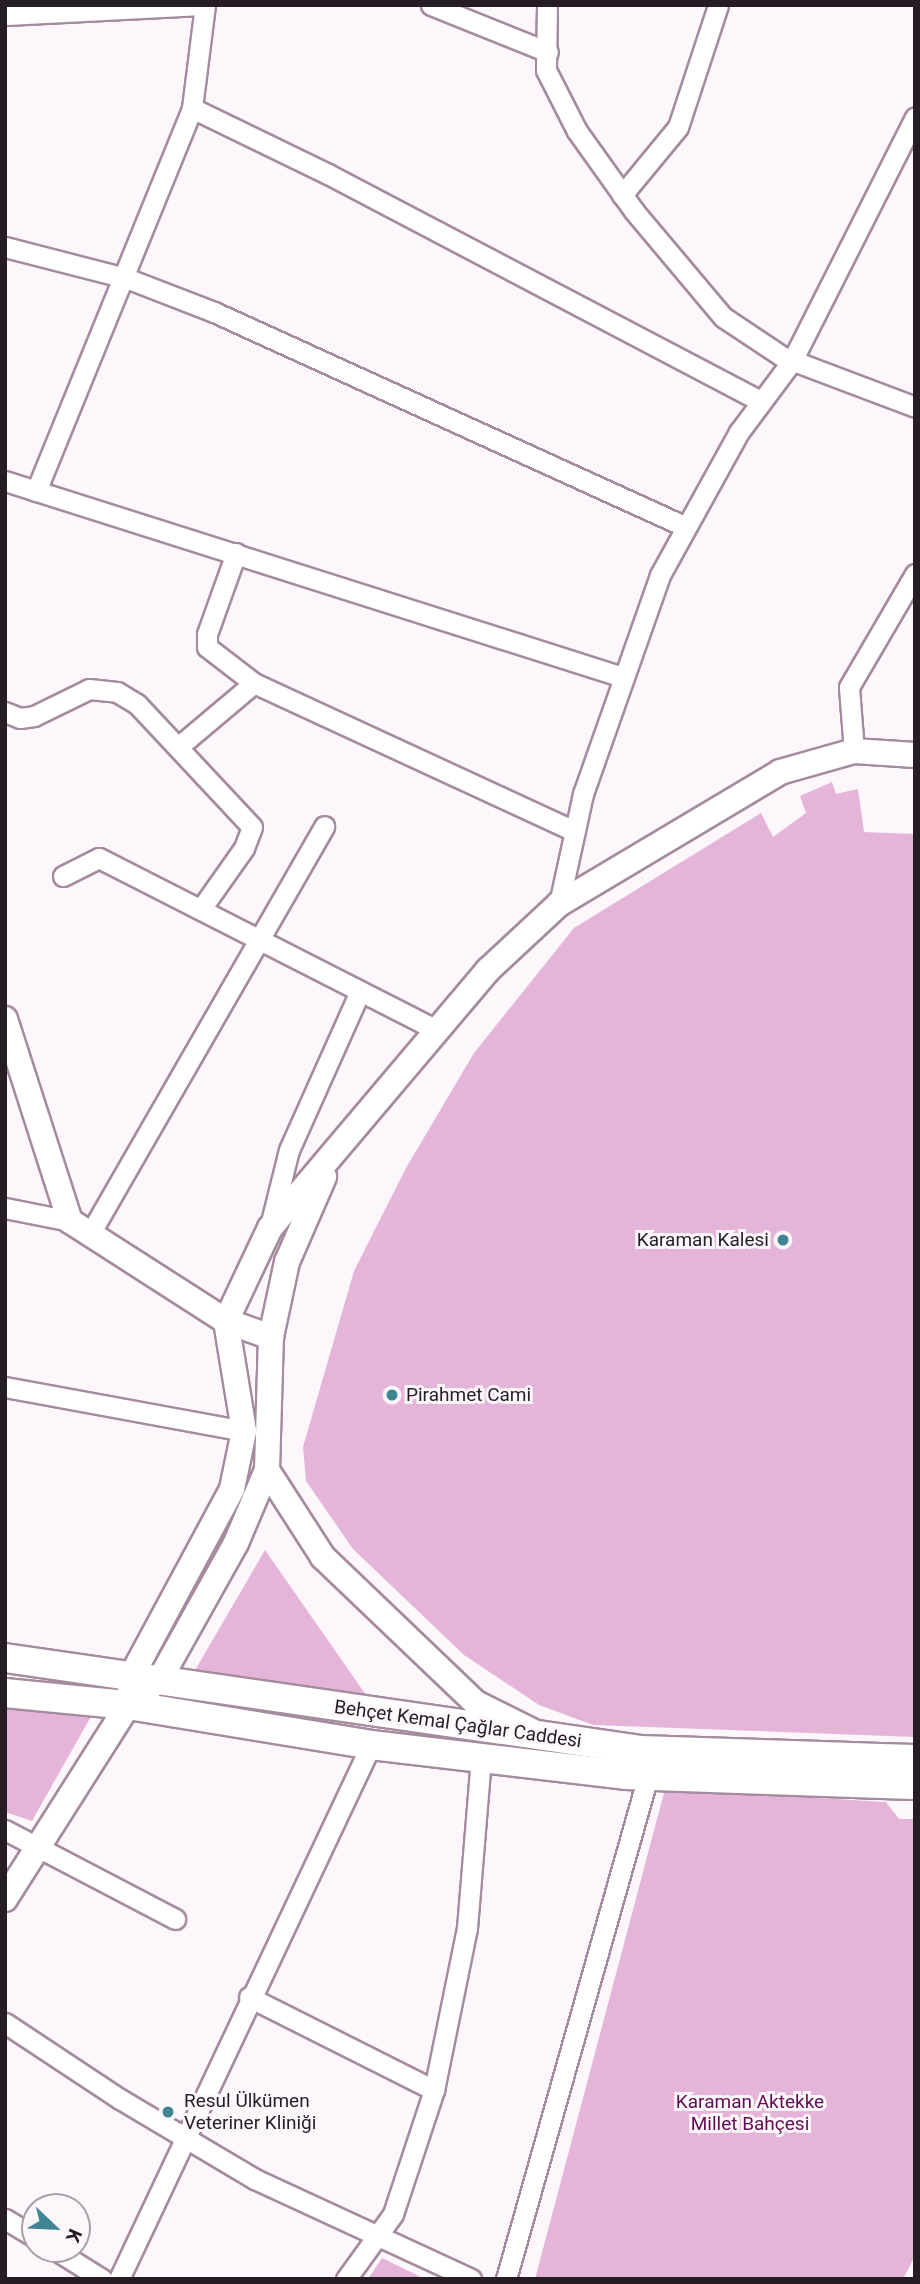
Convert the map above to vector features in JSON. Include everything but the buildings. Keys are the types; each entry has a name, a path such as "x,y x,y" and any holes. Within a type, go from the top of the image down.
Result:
{"main road":[{"name":"Behçet Kemal Çağlar Caddesi","path":"5,1658 641,1749 915,1759"},
{"name":"Behçet Kemal Çağlar Caddesi","path":"5,1693 128,1705 371,1745 648,1776 915,1785"}],"street":[{"path":"5,15 204,5 192,108 126,278 36,491"},
{"path":"431,5 548,52"},
{"path":"547,5 546,70 577,131 622,195 723,317 793,360 915,407"},
{"path":"622,195 678,127 718,5"},
{"path":"192,108 328,174 761,401"},
{"path":"559,904 575,831 623,677 660,575 684,526 761,401 793,360 915,117"},
{"path":"5,247 126,278 214,312 684,526"},
{"path":"5,481 623,677"},
{"path":"236,553 207,634 207,647 254,683 575,831"},
{"path":"853,751 849,687 915,574"},
{"path":"178,747 254,683"},
{"path":"5,712 20,718 34,716 89,689 102,688 137,704 252,827 244,848 201,909"},
{"path":"268,1234 488,970 559,904 780,772 853,751 915,755"},
{"path":"81,1226 259,939 324,826"},
{"path":"64,876 99,858 437,1030"},
{"path":"128,1705 132,1675 232,1489 244,1432 226,1321 268,1234 289,1150 360,991"},
{"path":"5,1019 81,1226"},
{"path":"5,1899 128,1705 160,1679 236,1543 267,1470 271,1337 286,1262 337,1149"},
{"path":"5,1208 81,1226 226,1321 271,1337"},
{"path":"5,1387 244,1432"},
{"path":"267,1470 323,1557 423,1655 476,1703 542,1736"},
{"path":"119,2279 147,2211 187,2138 249,1997 371,1745"},
{"path":"346,2279 393,2214 434,2090 467,1928 481,1758"},
{"path":"506,2279 648,1776"},
{"path":"5,1830 40,1844 175,1919"},
{"path":"249,1997 434,2090"},
{"path":"5,2023 255,2179 471,2279"},
{"path":"5,2219 21,2229"},
{"path":"76,2263 102,2279"}],"green space":[{"name":"Karaman Kalesi","path":"832,782 836,794 858,789 864,832 915,834 915,1737 593,1725 539,1705 464,1655 353,1549 306,1481 303,1447 354,1271 406,1168 474,1053 574,928 761,813 773,837 806,813 800,796"},
{"path":"265,1550 366,1695 194,1672"},
{"path":"5,1706 93,1713 32,1821 5,1812"},
{"name":"Karaman Aktekke Millet Bahçesi","path":"665,1789 886,1802 899,1819 915,1819 915,2256 903,2279 535,2279"},
{"path":"382,2258 425,2279 368,2279"}],"place":[{"name":"Karaman Kalesi","path":"783,1240"},
{"name":"Pirahmet Cami","path":"392,1395"},
{"name":"Resul Ülkümen Veteriner Kliniği","path":"168,2112"}]}
